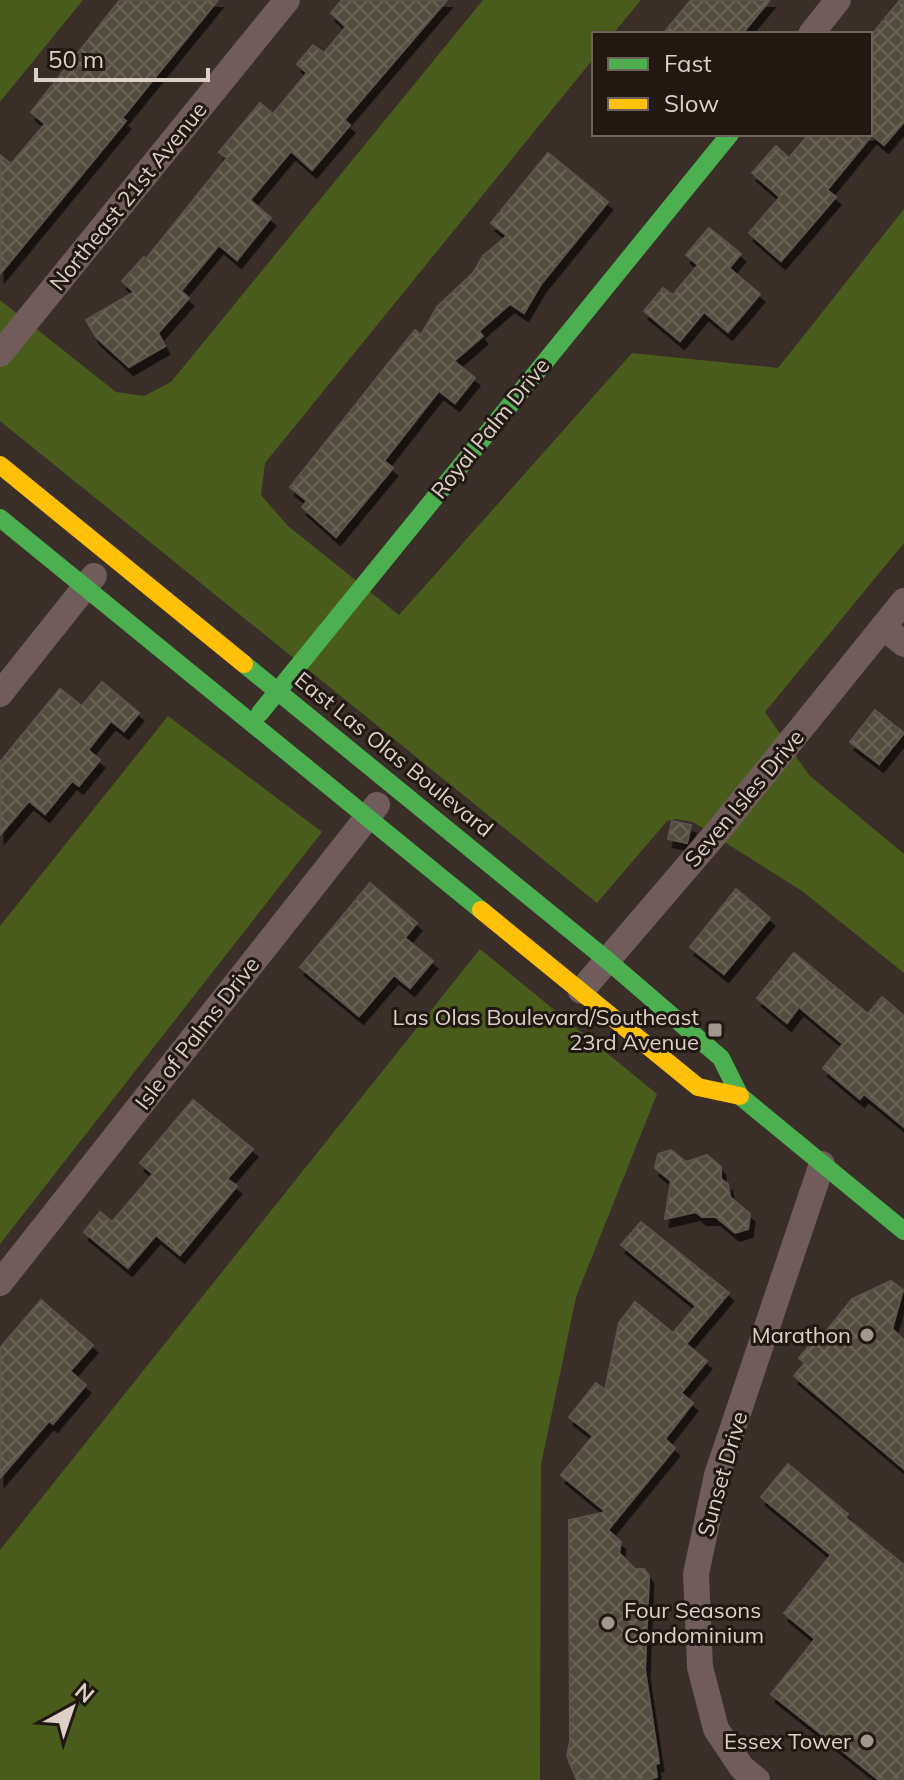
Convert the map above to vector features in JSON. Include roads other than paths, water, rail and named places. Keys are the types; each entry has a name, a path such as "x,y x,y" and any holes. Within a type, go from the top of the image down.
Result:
{"main road":[{"name":"Royal Palm Drive","path":"252,723 728,136"},
{"name":"East Las Olas Boulevard","path":"0,465 607,960 721,1058 740,1096 904,1231"},
{"name":"East Las Olas Boulevard","path":"0,518 698,1087 740,1096"}],"street":[{"name":"Northeast 21st Avenue","path":"0,354 287,0"},
{"path":"813,32 838,0"},
{"path":"0,694 112,555"},
{"name":"Seven Isles Drive","path":"581,991 718,831 904,601"},
{"path":"883,627 904,644"},
{"name":"Isle of Palms Drive","path":"0,1283 394,784"},
{"name":"Sunset Drive","path":"757,1780 742,1768 716,1729 700,1667 696,1574 717,1475 822,1164"}],"place":[{"name":"Las Olas Boulevard/Southeast 23rd Avenue","path":"715,1030"},
{"name":"Marathon","path":"867,1335"},
{"name":"Four Seasons Condominium","path":"608,1623"},
{"name":"Essex Tower","path":"867,1741"}]}
